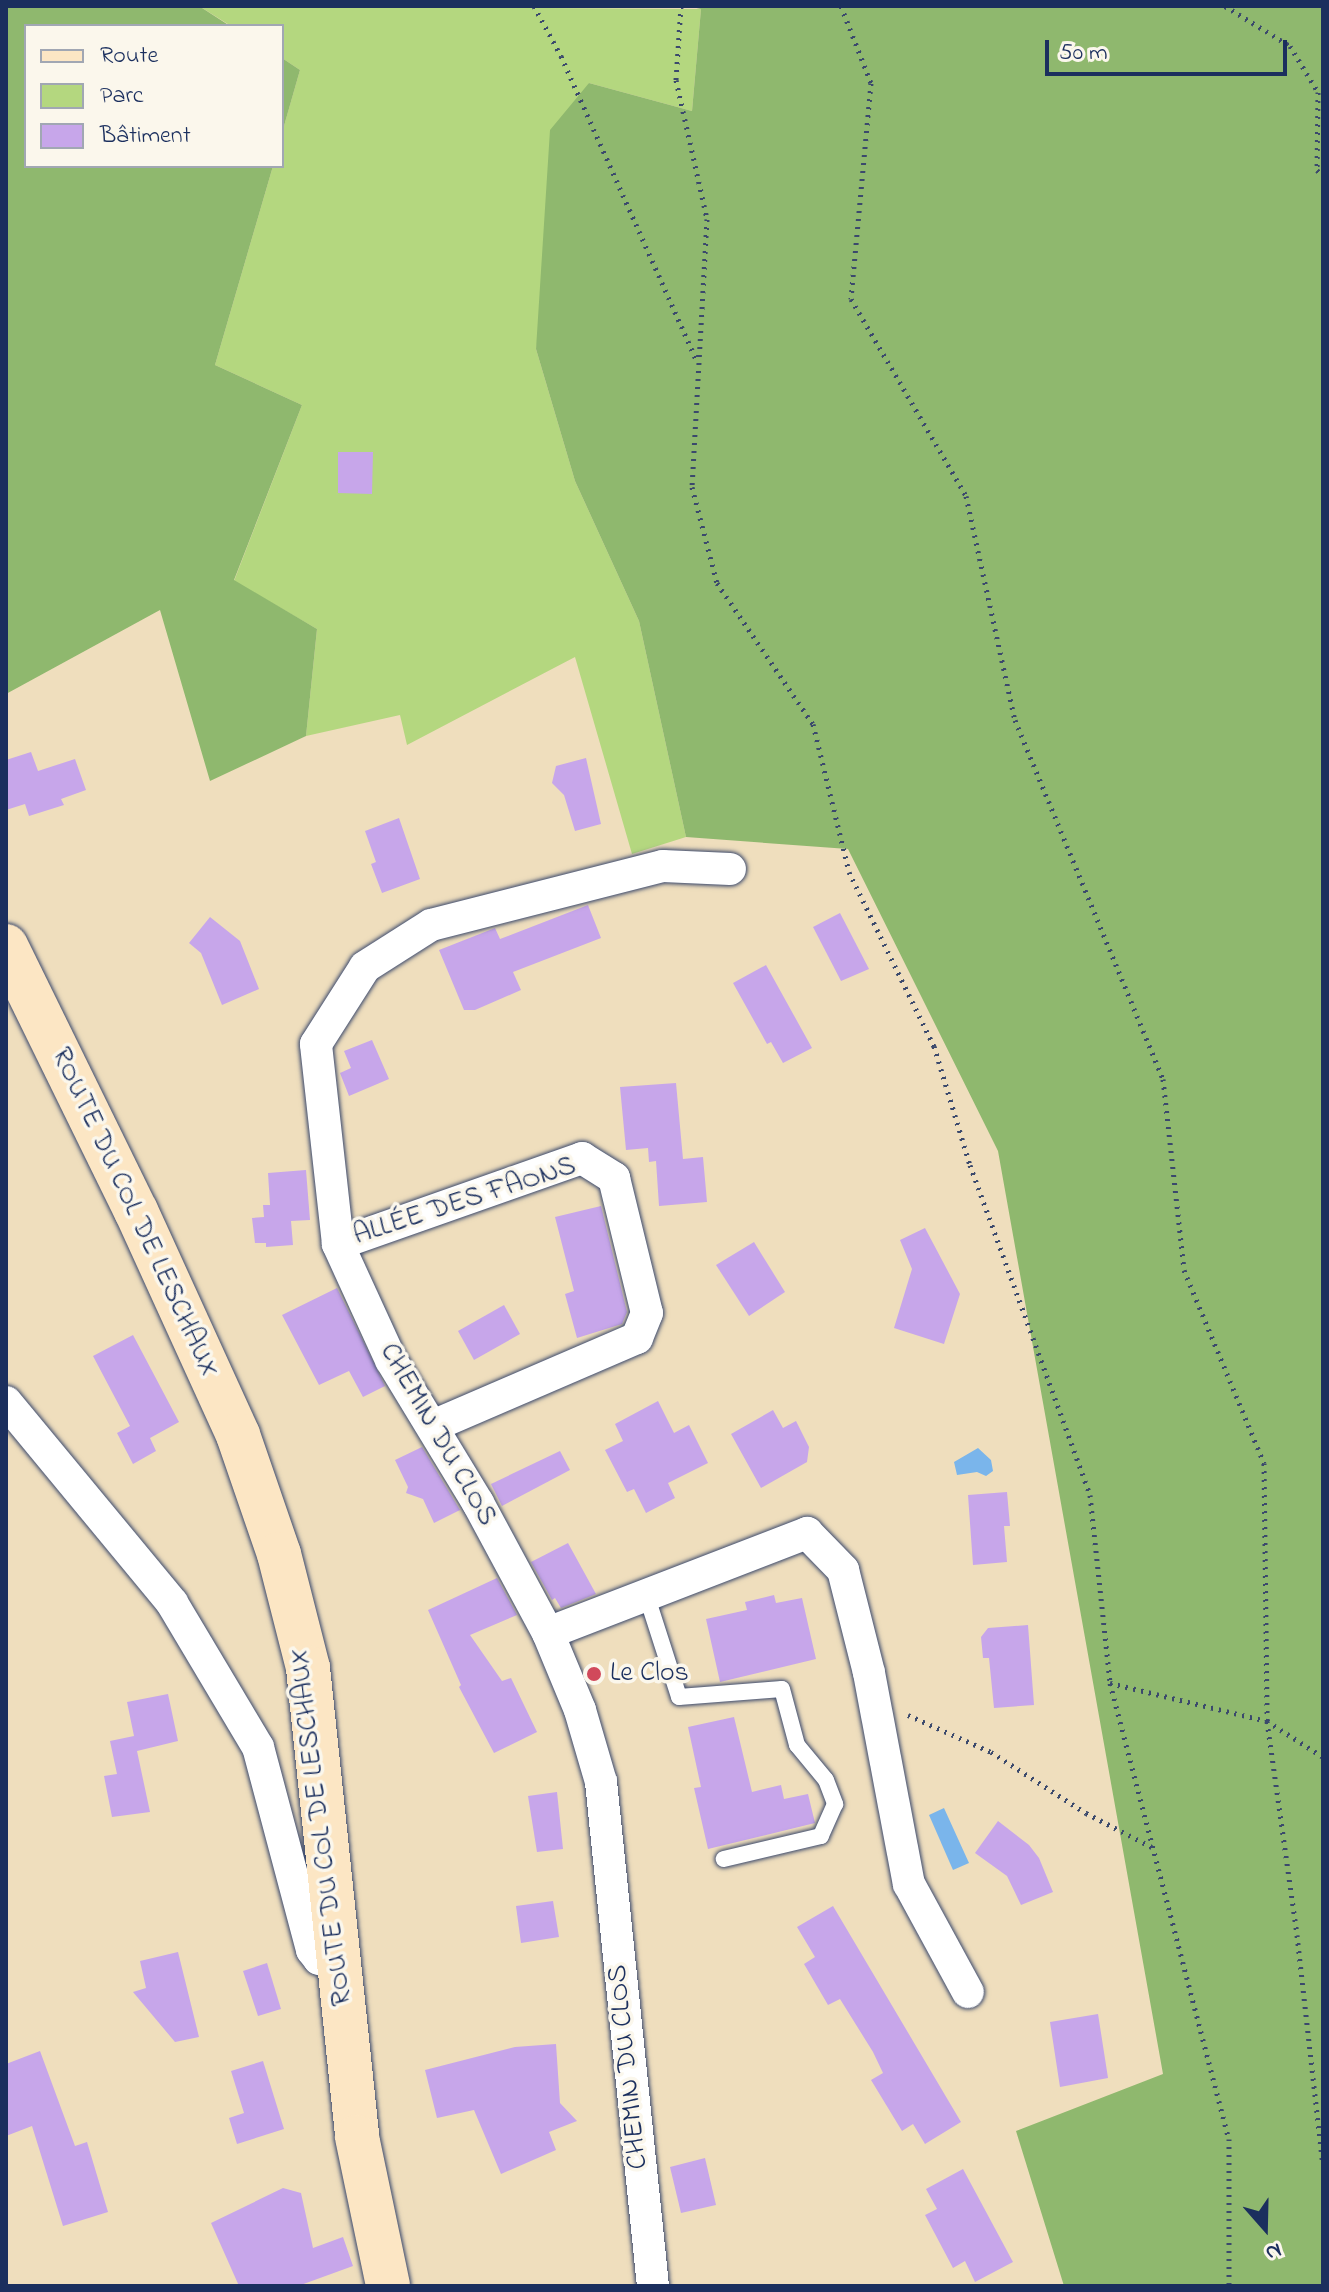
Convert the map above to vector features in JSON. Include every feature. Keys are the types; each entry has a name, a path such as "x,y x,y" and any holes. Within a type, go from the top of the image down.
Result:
{"main road":[{"name":"ROUTE DU COL DE LESCHAUX","path":"6,946 136,1211 258,1486 308,1668 357,2137 388,2286"}],"street":[{"name":"CHEMIN DU CLOS","path":"653,2286 601,1782 580,1710 548,1633 433,1426 391,1360 338,1244 316,1044 365,967 431,925 663,866 730,869"},
{"name":"ALLÉE DES FAONS","path":"338,1244 582,1158 614,1178 647,1313 637,1338 433,1426"},
{"path":"6,1402 172,1603 258,1747 312,1950 319,1959 339,1964"},
{"path":"548,1633 807,1533 843,1570 869,1673 909,1884 968,1992"}],"lane":[{"path":"646,1594 679,1697 782,1689 797,1745 826,1780 835,1804 821,1836 724,1859"}],"path":[{"path":"534,6 561,56 698,363"},
{"path":"681,6 676,80 707,219 692,487 717,583 813,724 849,872 934,1046 970,1165 1090,1495 1110,1683 1229,2139 1229,2286"},
{"path":"841,6 871,83 851,299 966,496 1015,720 1163,1079 1184,1270 1264,1463 1267,1721 1297,1935 1323,2165"},
{"path":"1225,6 1290,46 1318,92 1317,170 1323,176"},
{"path":"869,1673 906,1714 991,1752 1086,1813 1153,1848"},
{"path":"1110,1683 1267,1721 1323,1757"}],"green space":[{"path":"6,6 199,6 227,24 24,24 24,168 272,168 215,365 302,405 234,580 317,629 306,736 210,781 160,610 6,694"},
{"path":"199,6 701,9 692,111 589,83 536,349 575,481 639,621 686,837 632,854 575,657 407,745 400,715 306,736 317,629 234,581 302,405 215,365 272,168 284,168 284,126 300,70 284,59 284,24 228,24"},
{"path":"687,6 1323,6 1323,2286 1064,2286 1016,2131 1163,2074 998,1151 848,849 686,837 639,621 575,481 536,349 550,130 589,83 692,111 701,9"},
{"path":"284,59 300,70 284,126"}],"water":[{"path":"978,1448 991,1460 993,1471 986,1476 977,1472 957,1475 954,1462"},
{"path":"944,1808 969,1863 953,1870 929,1815"}],"building":[{"path":"338,452 373,452 372,494 338,493"},
{"path":"31,752 38,771 75,759 86,790 61,799 64,805 29,816 25,804 6,810 6,760"},
{"path":"586,758 601,824 575,831 564,795 552,783 556,766"},
{"path":"399,818 420,879 382,893 371,864 376,862 365,831"},
{"path":"588,905 601,938 513,972 521,990 475,1010 464,1010 439,950 495,928 500,939"},
{"path":"840,913 869,969 841,981 813,927"},
{"path":"210,917 240,941 259,989 222,1005 201,953 189,943"},
{"path":"766,965 812,1048 783,1063 771,1042 767,1044 733,983"},
{"path":"372,1040 389,1079 349,1096 340,1073 351,1068 344,1051"},
{"path":"676,1083 683,1159 703,1157 707,1202 659,1206 656,1161 649,1162 648,1148 626,1150 620,1087"},
{"path":"306,1170 310,1220 291,1221 293,1245 266,1247 266,1243 255,1243 252,1218 264,1217 263,1205 270,1205 268,1173"},
{"path":"601,1206 627,1312 622,1324 577,1338 565,1294 574,1291 555,1217"},
{"path":"925,1228 960,1294 944,1344 894,1328 912,1269 900,1240"},
{"path":"754,1242 785,1292 749,1316 716,1265"},
{"path":"337,1288 385,1386 363,1397 349,1371 319,1385 282,1315"},
{"path":"504,1305 520,1334 474,1360 458,1331"},
{"path":"133,1335 179,1422 150,1438 156,1451 133,1464 117,1433 130,1426 93,1356"},
{"path":"658,1401 674,1433 689,1425 708,1463 668,1483 675,1498 646,1513 634,1489 627,1492 605,1450 623,1441 615,1424"},
{"path":"773,1410 783,1428 796,1421 809,1447 807,1462 761,1488 731,1434"},
{"path":"422,1447 460,1510 434,1523 423,1499 406,1493 408,1487 395,1460"},
{"path":"560,1451 570,1470 502,1506 491,1484"},
{"path":"1007,1492 1010,1526 1004,1526 1007,1562 973,1565 968,1495"},
{"path":"568,1543 596,1594 561,1608 555,1598 552,1600 531,1562"},
{"path":"497,1578 517,1615 470,1635 502,1681 511,1678 537,1732 494,1753 459,1687 461,1685 428,1610"},
{"path":"774,1595 776,1603 802,1598 816,1659 720,1682 706,1619 747,1610 745,1602"},
{"path":"1028,1625 1034,1705 994,1708 989,1658 983,1658 981,1637 988,1628"},
{"path":"168,1694 178,1741 137,1751 150,1812 112,1817 104,1776 117,1774 110,1741 134,1736 127,1702"},
{"path":"734,1717 752,1792 781,1785 784,1799 808,1794 815,1823 708,1849 694,1788 701,1787 688,1727"},
{"path":"557,1792 563,1849 537,1852 528,1796"},
{"path":"998,1821 1029,1845 1039,1858 1053,1892 1021,1905 1007,1876 975,1853"},
{"path":"553,1901 559,1937 521,1943 516,1906"},
{"path":"833,1906 961,2122 925,2144 913,2124 902,2131 871,2080 883,2073 873,2052 840,1999 828,2005 804,1964 815,1957 797,1927"},
{"path":"178,1952 199,2037 175,2042 133,1992 146,1988 140,1961"},
{"path":"267,1963 281,2009 258,2016 243,1971"},
{"path":"1098,2014 1108,2078 1060,2087 1050,2022"},
{"path":"556,2044 560,2103 577,2121 549,2132 556,2150 501,2174 474,2110 437,2118 425,2070 515,2047"},
{"path":"40,2051 75,2146 87,2142 108,2212 63,2226 32,2126 6,2136 6,2064"},
{"path":"263,2061 284,2129 237,2144 229,2118 244,2113 231,2071"},
{"path":"705,2158 716,2205 681,2213 670,2167"},
{"path":"963,2169 1013,2262 975,2282 965,2261 953,2268 925,2215 937,2209 926,2189"},
{"path":"283,2188 301,2193 313,2248 343,2237 353,2266 298,2286 239,2286 211,2223"}],"place":[{"name":"Le Clos","path":"594,1674"}]}
